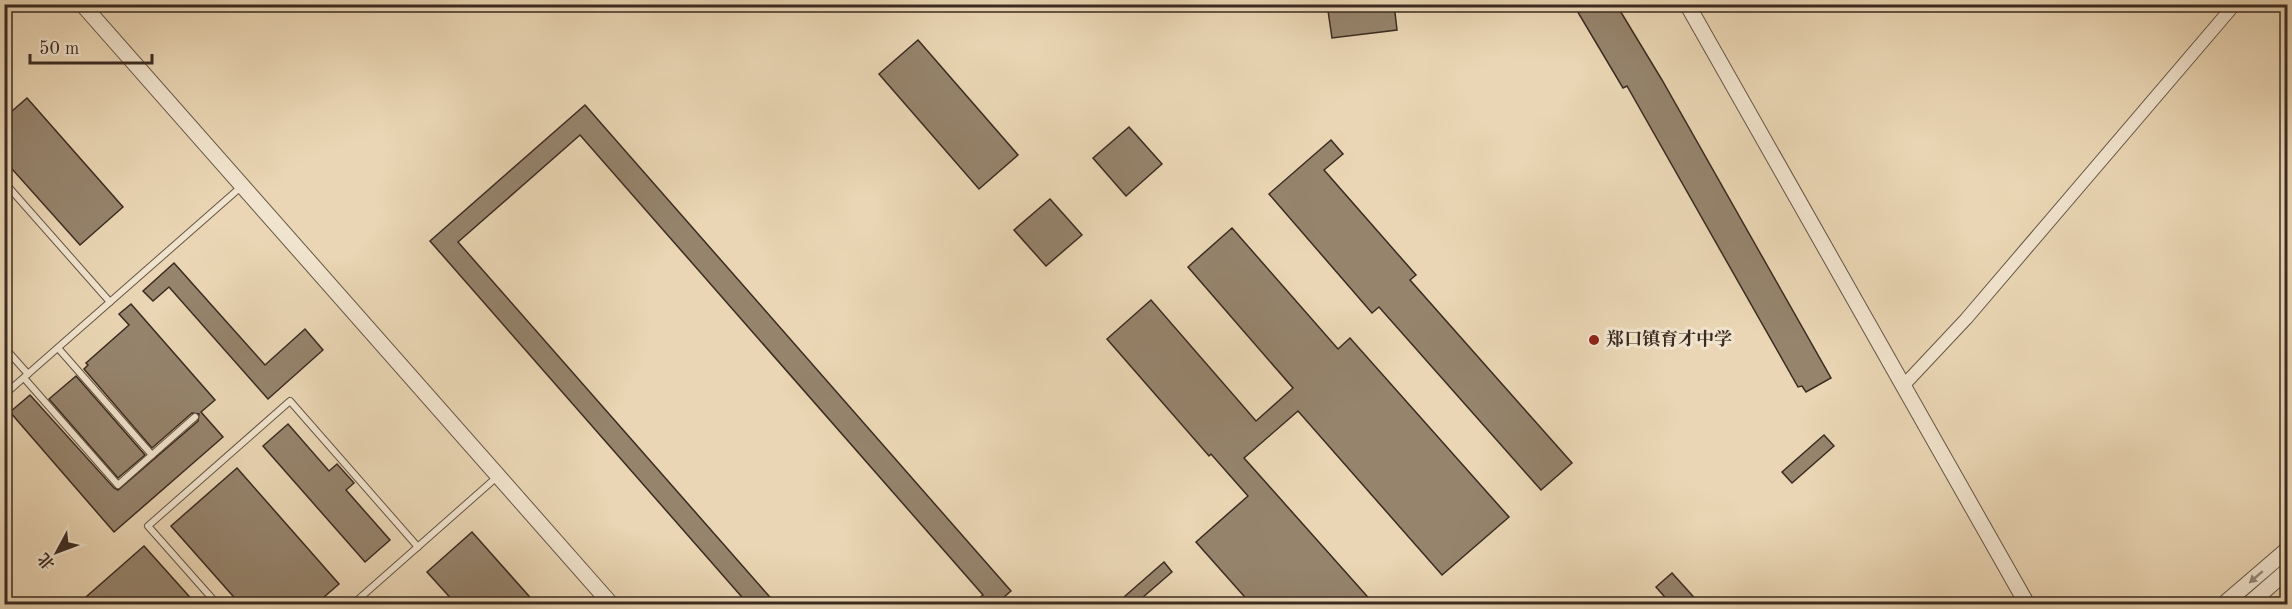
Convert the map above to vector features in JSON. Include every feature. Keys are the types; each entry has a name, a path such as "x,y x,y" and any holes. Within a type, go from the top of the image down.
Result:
{"street":[{"path":"82,4 611,604"},
{"path":"1687,4 2027,604"},
{"path":"1903,386 1966,319 2235,4"},
{"path":"2224,604 2288,549"},
{"path":"2248,604 2288,570"}],"lane":[{"path":"4,182 110,302"},
{"path":"4,395 242,186"},
{"path":"4,347 118,485 195,417"},
{"path":"58,348 152,455"},
{"path":"217,604 148,526 290,401 418,547"},
{"path":"353,604 498,476"}],"building":[{"path":"1327,4 1394,4 1397,30 1332,38"},
{"path":"1573,4 1616,4 1662,80 1831,378 1806,392 1802,386 1798,387 1627,86 1623,88"},
{"path":"918,40 1018,155 979,189 879,74"},
{"path":"27,98 123,207 80,245 4,160 4,118"},
{"path":"585,105 1011,591 996,604 972,604 983,595 580,135 458,242 776,604 748,604 430,241"},
{"path":"1129,127 1162,164 1126,196 1093,158"},
{"path":"1331,140 1343,154 1324,170 1416,275 1410,280 1572,463 1541,490 1379,307 1372,313 1269,194"},
{"path":"1050,199 1082,235 1046,266 1014,230"},
{"path":"1232,228 1338,349 1350,338 1509,517 1442,575 1298,411 1244,458 1374,604 1251,604 1196,542 1248,496 1211,454 1209,456 1107,339 1151,300 1256,421 1293,388 1188,267"},
{"path":"174,263 265,365 305,329 323,350 268,399 169,287 153,301 143,291"},
{"path":"131,304 215,400 201,412 223,437 114,532 10,412 30,395 118,490 198,421 199,414 192,413 152,448 84,369 88,365 86,363 129,325 119,314"},
{"path":"76,376 145,455 118,478 49,399"},
{"path":"288,424 329,471 337,464 354,483 346,490 390,540 365,562 263,446"},
{"path":"1824,435 1834,446 1792,483 1782,472"},
{"path":"237,468 339,584 316,604 240,604 171,526"},
{"path":"472,532 536,604 456,604 427,572"},
{"path":"144,546 196,604 78,604"},
{"path":"1164,562 1172,572 1135,604 1116,604"},
{"path":"1672,573 1700,604 1671,604 1656,587"}],"place":[{"name":"郑口镇育才中学","path":"1594,340"}]}
